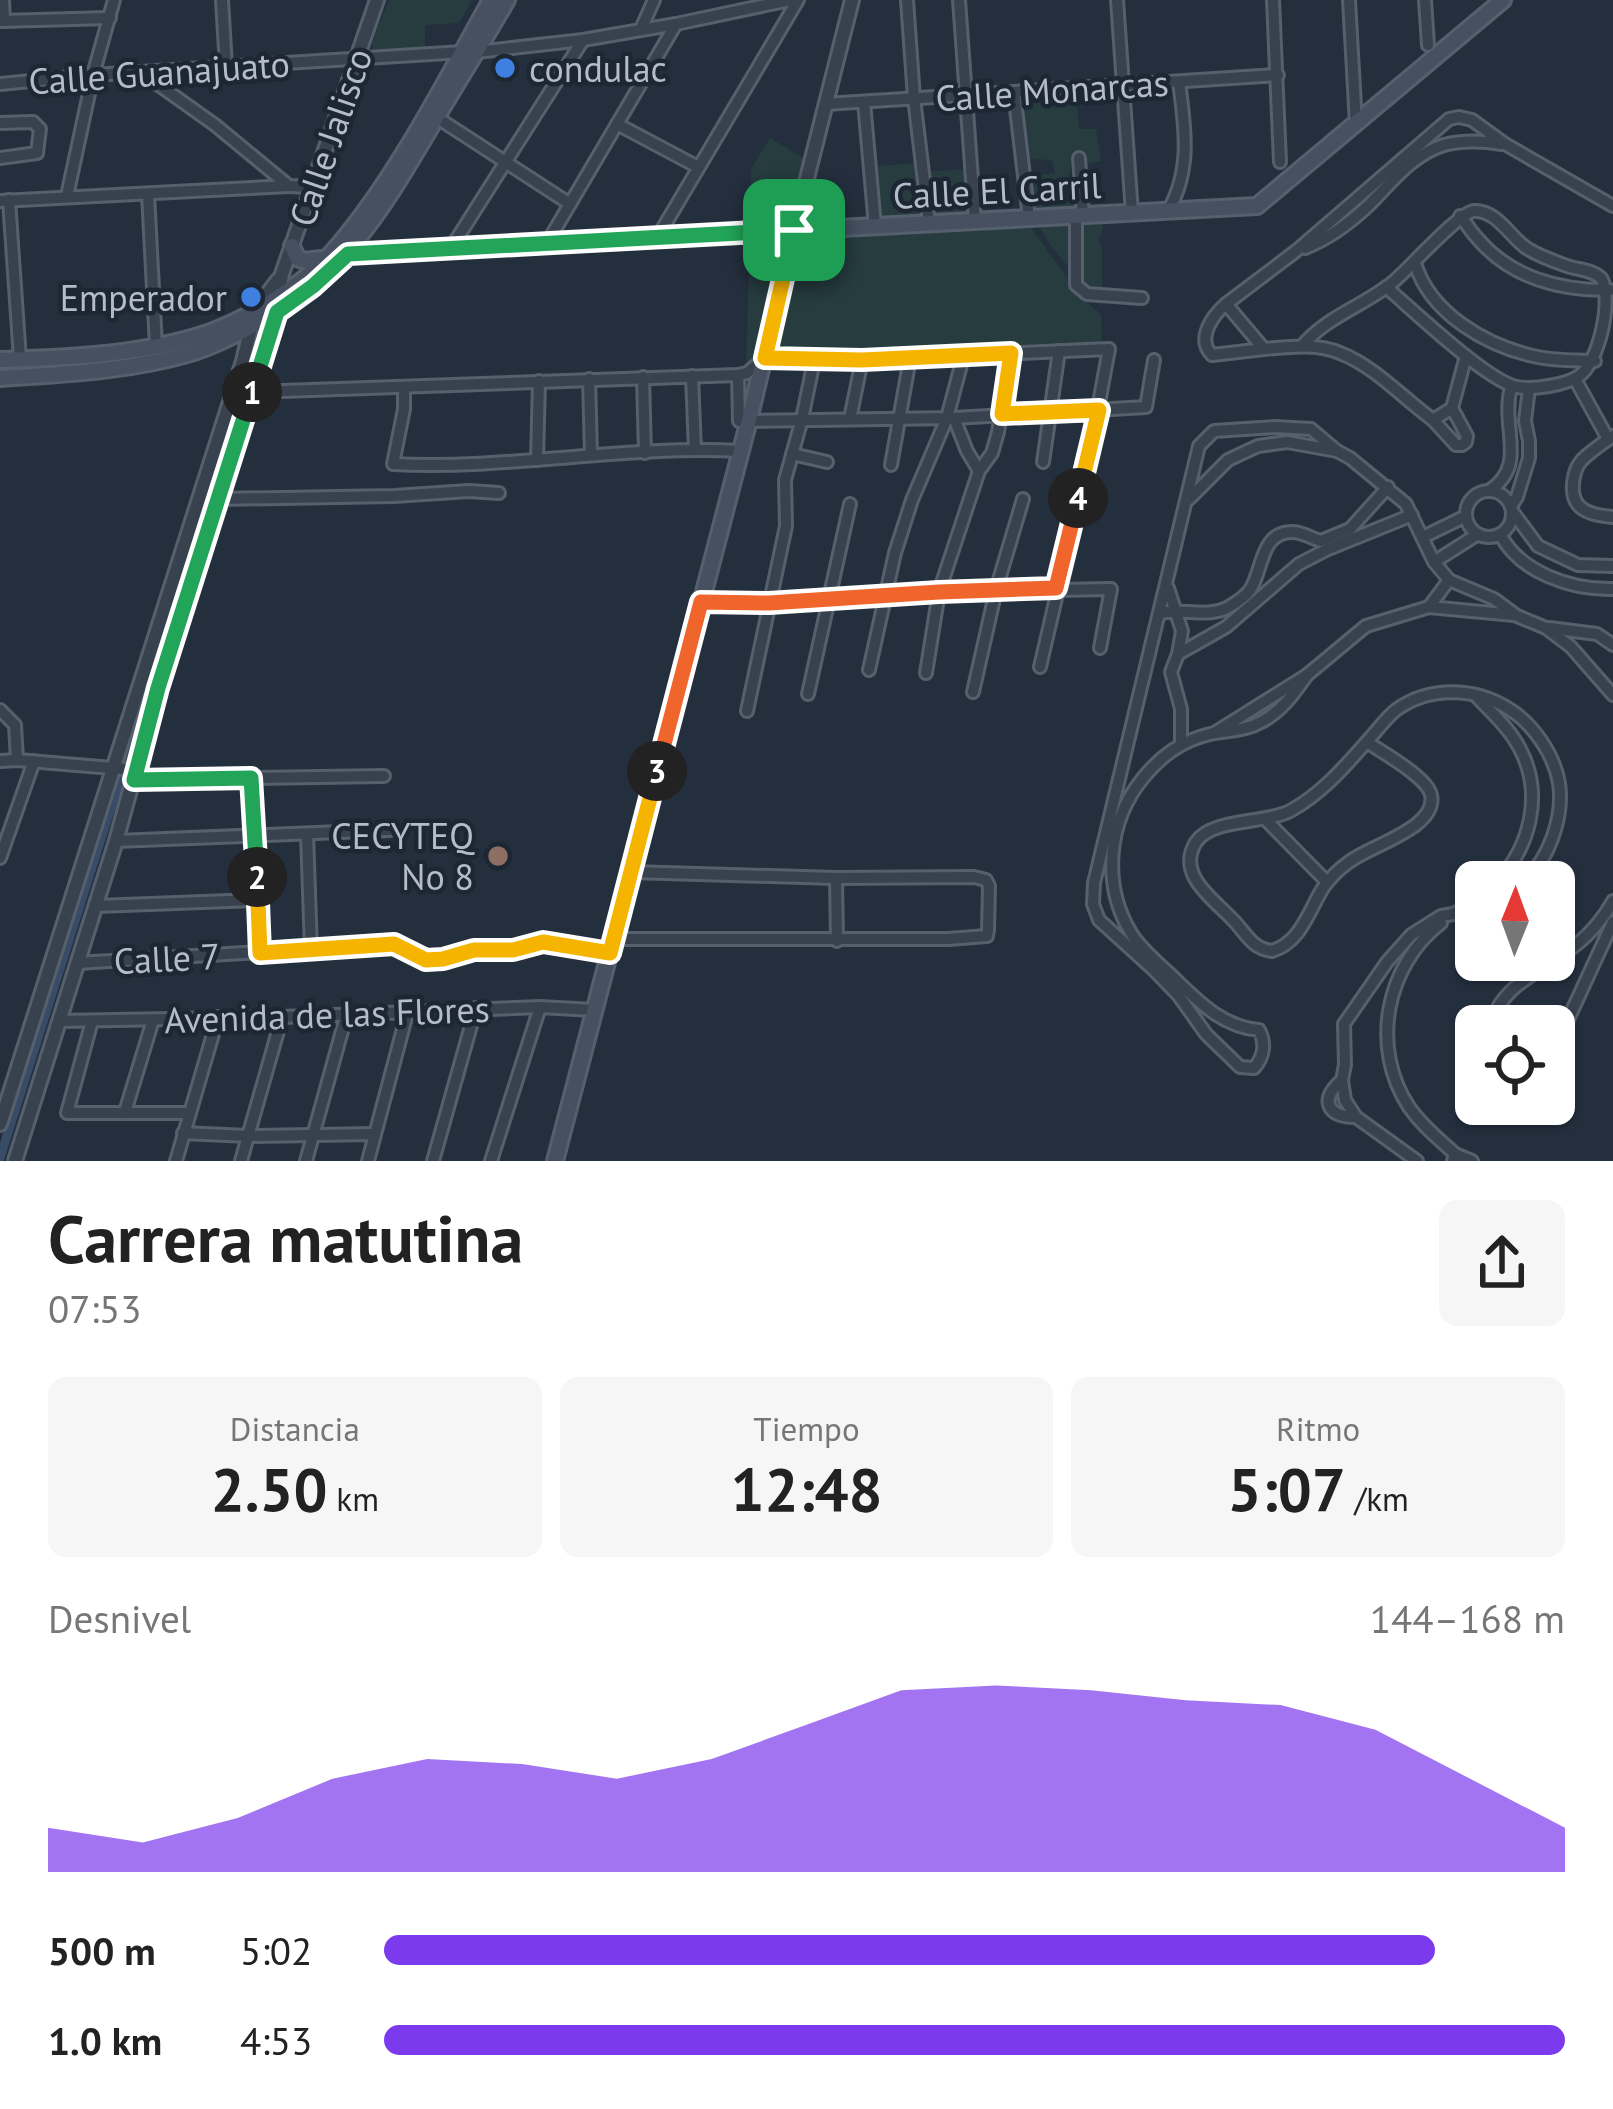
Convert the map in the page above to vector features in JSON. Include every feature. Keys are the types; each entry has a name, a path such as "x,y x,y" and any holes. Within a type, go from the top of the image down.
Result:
{"main road":[{"path":"0,359 156,346 211,332 313,286 348,254 383,205 436,117 491,0"},
{"path":"0,378 148,363 194,352 250,326 327,258 356,223 507,0"},
{"name":"Calle El Carril","path":"348,254 1258,206 1503,0"},
{"path":"555,1161 749,421 794,230"},
{"path":"292,246 297,258 305,261 327,258"},
{"path":"230,337 242,340 244,353"}],"street":[{"path":"3,0 2,21 110,18"},
{"path":"67,196 114,0"},
{"path":"222,0 226,66"},
{"name":"Calle Jalisco","path":"16,1161 259,370 282,274 377,0"},
{"path":"641,29 654,0"},
{"path":"657,238 794,0"},
{"name":"Calle Guanajuato","path":"0,84 470,52 583,40 794,0"},
{"path":"794,230 852,0"},
{"path":"907,0 928,224"},
{"path":"959,0 975,221"},
{"path":"1117,0 1132,213"},
{"path":"1274,0 1280,162"},
{"path":"1349,0 1356,124"},
{"path":"1425,0 1428,45"},
{"path":"547,243 676,24"},
{"path":"451,248 583,40"},
{"path":"142,73 289,186"},
{"name":"Calle Monarcas","path":"826,104 1278,75"},
{"path":"1168,211 1185,169 1179,82"},
{"path":"1014,92 1029,218"},
{"path":"864,102 874,226"},
{"path":"436,117 569,204"},
{"path":"1466,356 1452,409 1467,436 1466,442 1456,445 1433,420 1337,351 1303,346 1213,355 1205,342 1217,312 1449,119 1472,120 1613,206"},
{"path":"1472,120 1477,141"},
{"path":"0,123 33,122 40,128 37,153 0,158"},
{"path":"617,124 698,166"},
{"path":"1435,131 1443,146"},
{"path":"1296,250 1325,238 1364,210 1409,165 1443,146 1477,141 1505,144"},
{"path":"1078,158 1076,285 1087,294 1142,298"},
{"path":"20,359 4,201 310,188"},
{"path":"148,194 156,346"},
{"path":"1303,346 1316,330 1386,287 1460,216 1474,211 1492,215 1525,247 1602,278 1611,302 1595,361 1575,379 1511,387 1466,356 1386,287"},
{"path":"1460,216 1478,240 1523,275 1574,289 1610,290"},
{"path":"1415,263 1434,298 1458,322 1488,340 1542,358 1595,361"},
{"path":"1574,289 1581,269"},
{"name":"Calle Jalisco","path":"0,1124 115,770 255,310 282,274"},
{"path":"1226,304 1264,349"},
{"path":"252,392 738,375 765,358 910,364 964,354 1109,349 1040,667"},
{"path":"1042,462 1059,350"},
{"path":"244,353 259,370"},
{"path":"926,673 939,592 979,471 992,452 1011,353"},
{"path":"869,670 895,553 912,500 951,418 964,354"},
{"path":"850,419 862,360"},
{"path":"738,375 739,421 951,418 1145,407 1154,360"},
{"path":"747,711 786,526 785,480 814,361"},
{"path":"891,464 910,364"},
{"path":"692,376 695,450"},
{"path":"643,377 645,453"},
{"path":"589,379 591,454"},
{"path":"1575,379 1610,437 1580,462 1572,494 1577,506 1613,517"},
{"path":"537,460 539,381"},
{"path":"1511,387 1509,474 1490,491 1474,496 1466,516 1478,534 1489,537 1508,527 1528,458 1529,388"},
{"path":"404,388 393,464 741,451"},
{"path":"1433,420 1452,409"},
{"path":"951,418 979,471"},
{"path":"1254,429 1258,446"},
{"path":"1517,616 1429,607 1366,626 1307,675 1214,734 1181,742 1142,780 1119,817 1112,859 1114,894 1133,937 1220,1019 1259,1030 1264,1048 1254,1068 1240,1067 1206,1034 1166,982 1110,933 1093,904 1094,883 1199,446 1214,431 1311,429 1406,504 1434,562 1449,580 1546,628 1571,647 1613,695"},
{"path":"1186,502 1228,460 1258,446 1287,442 1336,451"},
{"path":"792,454 827,462"},
{"path":"1194,466 1212,474"},
{"path":"1160,613 1177,609 1211,614 1229,607 1249,592 1263,550 1278,536 1294,532 1321,541 1350,529 1388,488"},
{"path":"1490,491 1500,494 1538,546 1578,565 1613,566"},
{"path":"218,499 499,493"},
{"path":"973,692 1023,499"},
{"path":"808,694 850,504"},
{"path":"1178,654 1226,627 1299,564 1412,515"},
{"path":"1423,536 1466,516"},
{"path":"1434,562 1478,534"},
{"path":"1500,534 1519,558 1546,575 1570,585 1613,589"},
{"path":"1429,607 1449,580"},
{"path":"1166,585 1182,632 1171,672 1180,709 1181,742"},
{"path":"701,602 1111,589 1100,648"},
{"path":"1546,628 1597,634 1613,645"},
{"path":"1571,647 1579,632"},
{"path":"1366,742 1426,784 1430,812 1418,825 1346,864 1327,882 1291,942 1272,952 1252,945 1193,876 1191,858 1197,840 1234,823 1267,820 1290,811 1329,784 1366,742 1395,711 1418,699 1447,691 1475,695 1497,701 1529,725 1551,759 1558,784 1558,816 1548,848 1538,861"},
{"path":"1475,695 1520,748 1529,772 1530,827 1514,861"},
{"path":"0,710 15,725 17,760"},
{"path":"0,761 135,774 384,776"},
{"path":"0,859 34,761"},
{"path":"1121,771 1132,780 1142,780"},
{"path":"251,778 260,953"},
{"path":"1267,820 1327,882"},
{"path":"116,841 390,830"},
{"path":"307,834 311,950"},
{"path":"631,872 836,878 837,941"},
{"name":"Calle 7","path":"77,963 400,945 426,960 543,942 611,946 986,936 986,880 836,878"},
{"path":"97,906 258,900"},
{"path":"1499,1005 1504,995 1578,944 1613,901"},
{"path":"1437,1138 1418,1161 1357,1117 1345,1100 1342,1080 1344,1024 1411,935 1453,914"},
{"path":"1453,914 1408,959 1392,989 1387,1032 1390,1063 1410,1108 1454,1158 1472,1161"},
{"path":"1574,1005 1613,922"},
{"path":"1376,980 1387,981 1392,989"},
{"path":"491,1161 540,1007"},
{"path":"433,1161 476,1008"},
{"name":"Avenida de las Flores","path":"59,1021 476,1008 594,1010"},
{"path":"368,1161 408,1010"},
{"path":"306,1161 347,1013"},
{"path":"176,1161 218,1017"},
{"path":"241,1161 282,1017"},
{"path":"1206,1034 1220,1019"},
{"path":"125,1112 153,1020"},
{"path":"92,1021 67,1113 189,1113"},
{"path":"183,1133 375,1134"}],"green space":[{"path":"389,0 472,0 459,23 425,25 425,49 373,49"},
{"path":"1077,94 1079,129 1096,129 1101,161 1084,165 1082,150 1072,152 1069,179 1078,207 1031,209 1029,176 1055,173 1052,160 1027,159 1018,96"},
{"path":"770,138 807,160 790,221 752,221 751,169"},
{"path":"918,163 924,217 876,220 875,166"},
{"path":"967,169 970,214 931,217 926,172"},
{"path":"1104,217 1098,239 1102,307 1036,221"},
{"path":"1025,219 1080,296 1101,315 1102,346 765,360 797,232"},
{"path":"791,232 759,361 746,370 750,234"}],"waterway":[{"path":"0,1158 251,365"}],"place":[{"name":"condulac","path":"505,68"},
{"name":"Emperador","path":"251,297"},
{"name":"CECYTEQ No 8","path":"498,856"}],"route":[{"path":"794,230 765,358 814,361 1011,353 1002,414 1099,410 1056,588 769,603 701,602 610,953 543,942 426,960 394,944 260,953 251,778 134,780 158,688 277,312 348,254 794,230"}]}
